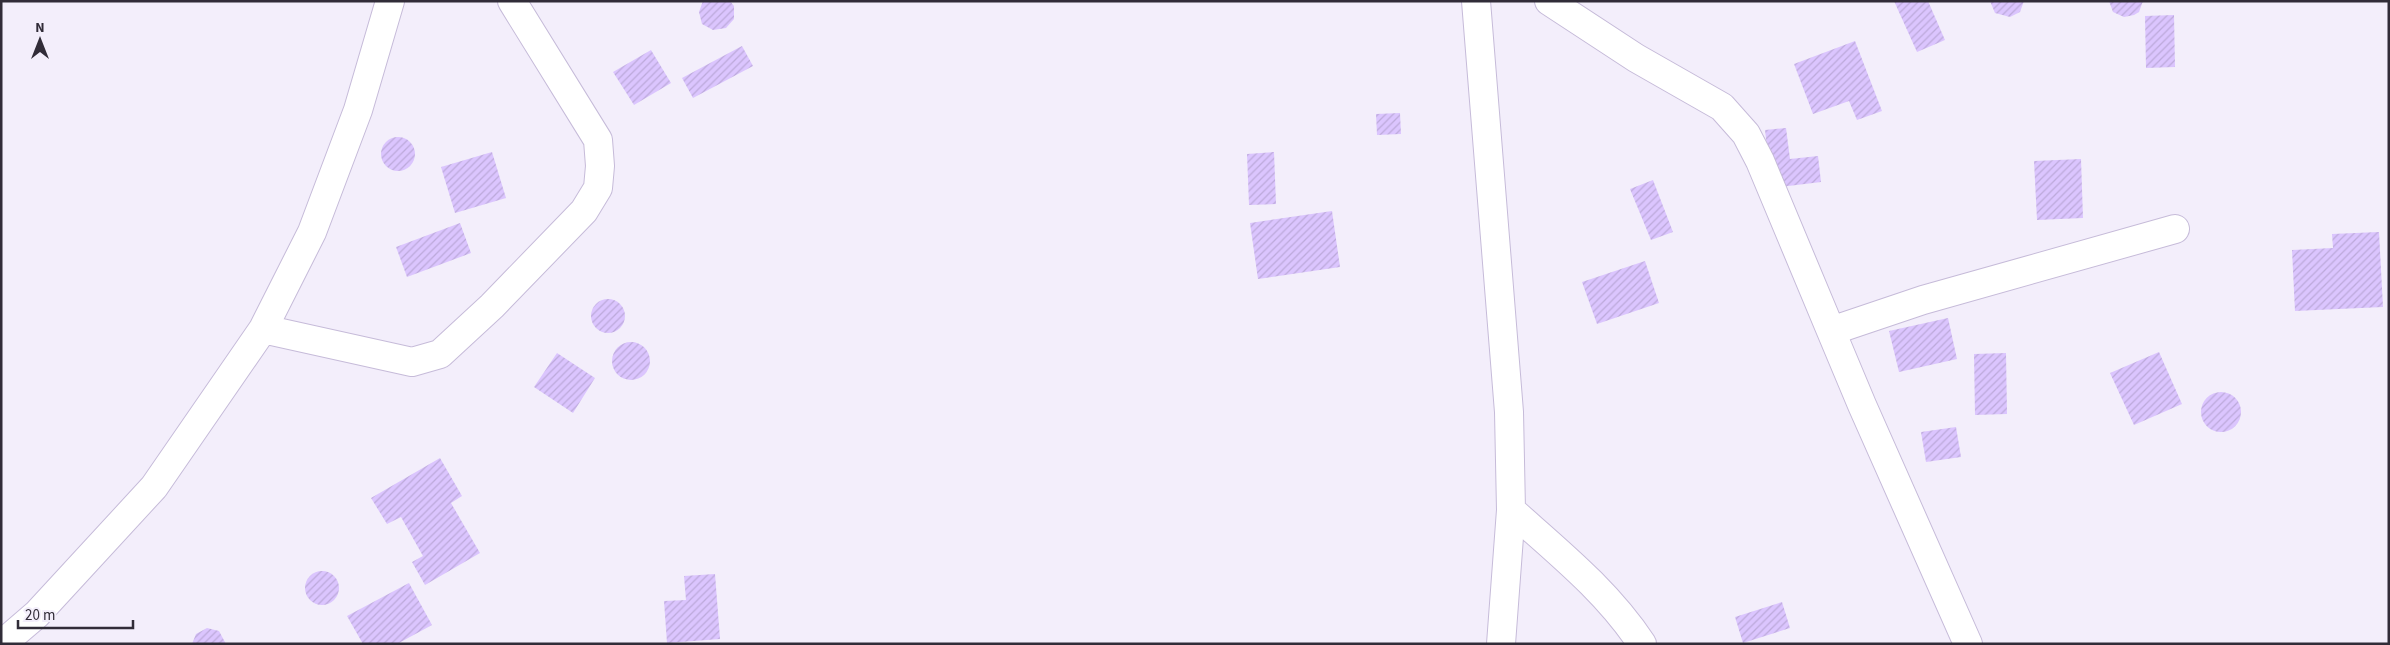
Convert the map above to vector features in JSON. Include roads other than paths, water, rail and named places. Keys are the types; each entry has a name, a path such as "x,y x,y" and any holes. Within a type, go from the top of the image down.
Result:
{"street":[{"path":"2,644 37,614 154,487 263,329 312,232 358,110 390,1"},
{"path":"263,329 412,362 440,354 492,306 584,211 598,188 600,166 598,140 512,1"},
{"path":"1476,1 1509,412 1511,510 1501,644"},
{"path":"1549,1 1636,58 1722,107 1746,134 1760,161 1862,405 1968,644"},
{"path":"1831,331 1923,300 2175,229"},
{"path":"1511,510 1580,572 1623,616 1642,644"}]}
